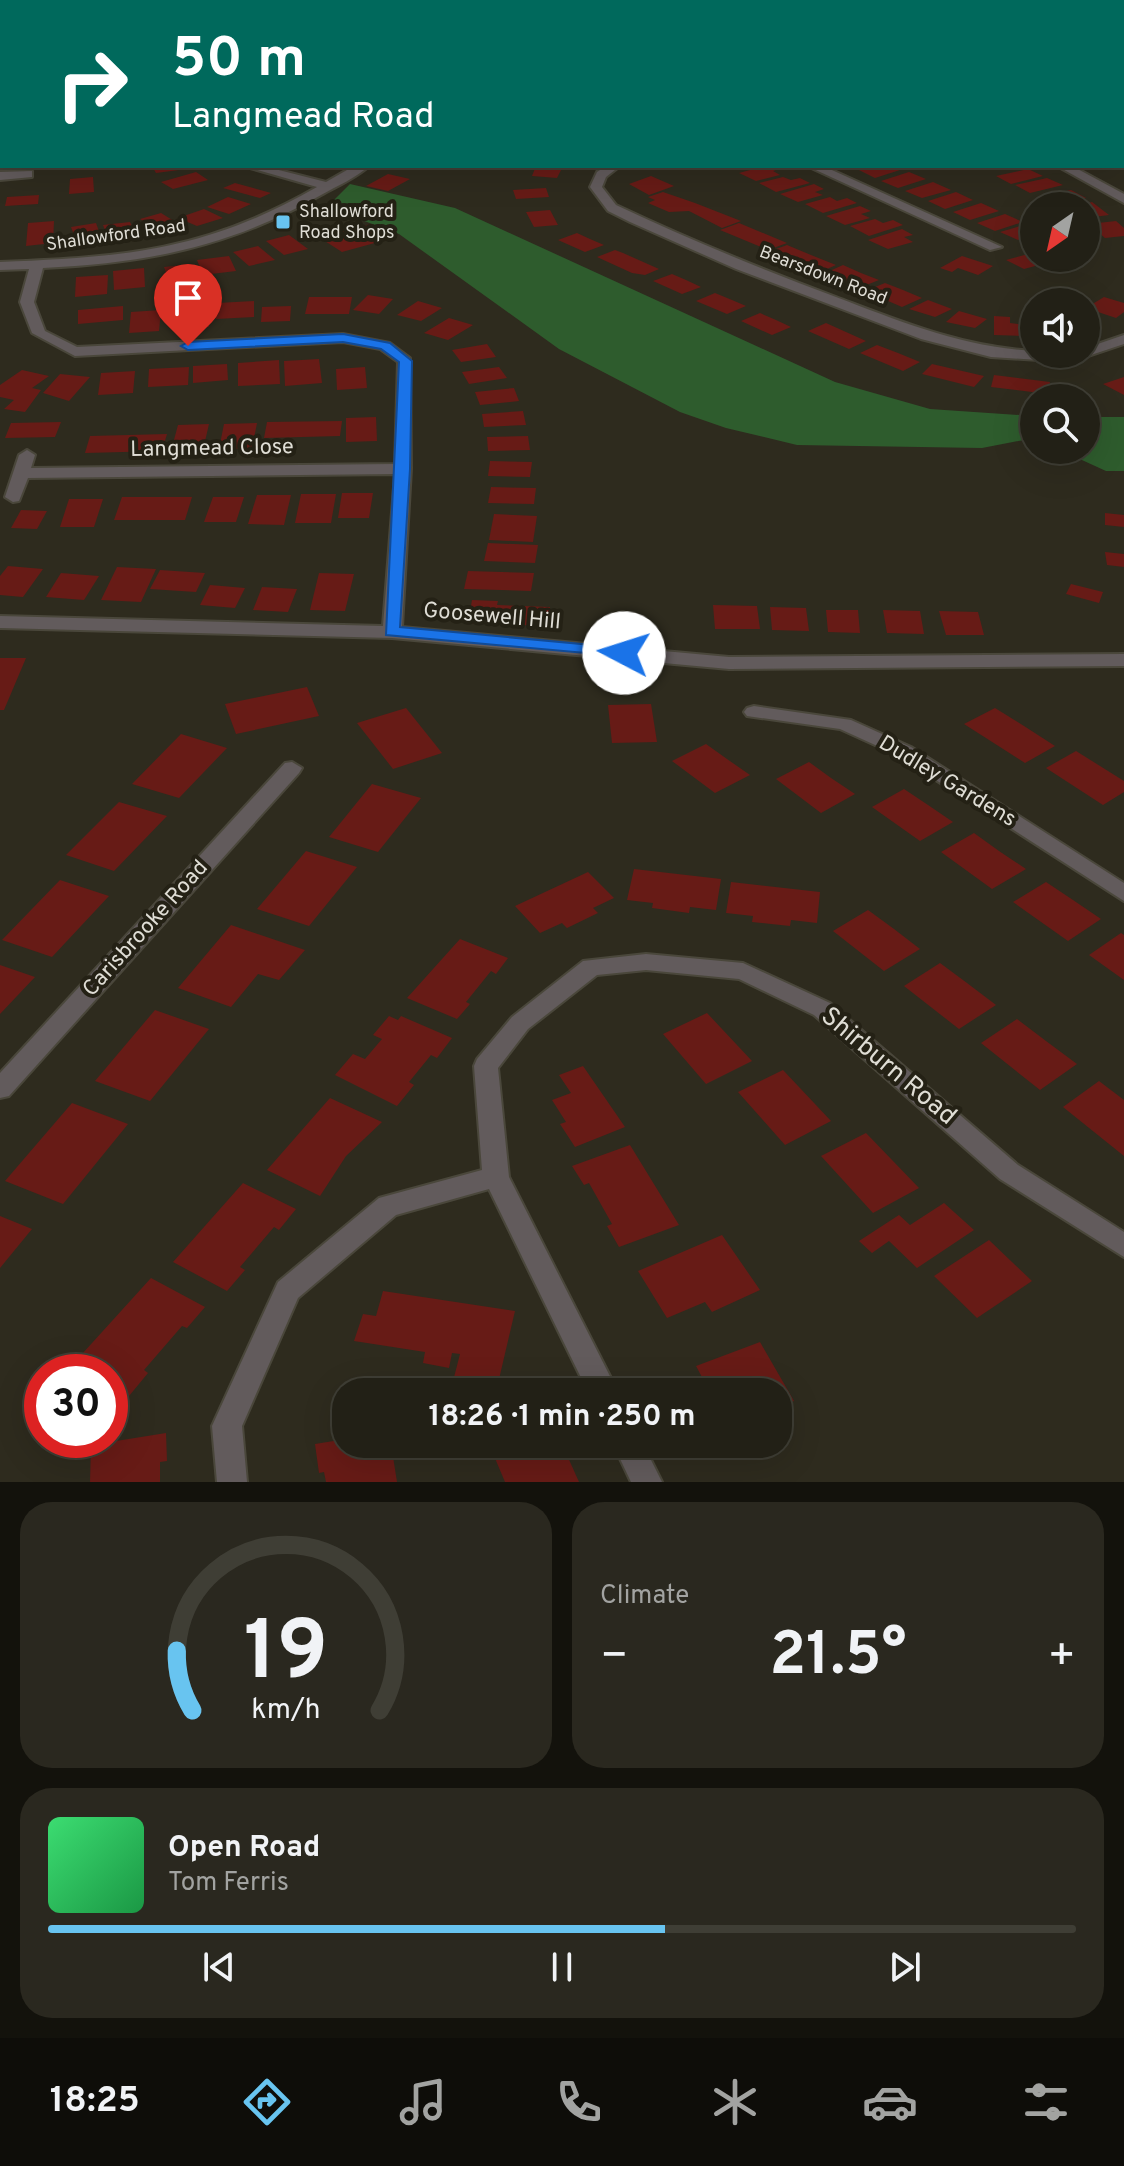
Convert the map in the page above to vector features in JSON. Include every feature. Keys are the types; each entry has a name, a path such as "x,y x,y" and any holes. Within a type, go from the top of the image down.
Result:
{"street":[{"path":"257,168 327,186"},
{"name":"Shallowford Road","path":"0,266 37,265 188,246 241,231 359,168"},
{"name":"Bearsdown Road","path":"611,168 601,175 596,187 601,198 612,208 741,266 926,336 991,353 1020,355"},
{"path":"818,168 995,247"},
{"path":"1067,168 1124,199"},
{"path":"2,173 28,174"},
{"path":"944,240 966,234"},
{"path":"37,265 27,302 39,333 75,352 343,338 369,340 397,352 405,361 406,368 392,632"},
{"name":"Bearsdown Road","path":"1100,347 1124,339"},
{"path":"13,497 27,455"},
{"name":"Langmead Close","path":"22,473 403,469"},
{"name":"Goosewell Hill","path":"0,622 392,632 729,663 1124,660"},
{"name":"Dudley Gardens","path":"754,712 844,724 904,751 1124,893"},
{"name":"Carisbrooke Road","path":"0,1089 292,768"},
{"name":"Shirburn Road","path":"596,1378 496,1177 486,1066 520,1023 591,967 646,962 743,971 822,1009 1009,1172 1124,1246"},
{"path":"232,1482 227,1426 288,1290 388,1206 496,1177"},
{"path":"635,1458 647,1482"}],"green space":[{"path":"350,184 455,208 835,382 930,409 1020,415 1020,441 982,448 797,445 726,428 680,412 559,349 399,234 327,207"},
{"path":"1100,417 1124,417 1124,471 1106,471 1091,464 1100,464"}],"building":[{"path":"153,168 194,168 156,173"},
{"path":"535,168 562,168 557,178 532,176"},
{"path":"758,168 782,168 773,171 780,175 756,181 739,173"},
{"path":"866,168 903,169 875,178 859,170"},
{"path":"1028,169 1043,176 1011,184 996,176"},
{"path":"196,172 208,180 173,189 161,182"},
{"path":"909,172 926,179 898,188 881,181"},
{"path":"388,174 410,179 388,191 366,186"},
{"path":"651,176 674,186 649,195 629,184"},
{"path":"93,177 94,192 69,194 70,179"},
{"path":"783,177 791,180 800,178 810,183 776,192 759,183"},
{"path":"1047,178 1063,185 1028,192 1015,185"},
{"path":"933,182 951,190 922,198 905,191"},
{"path":"235,183 271,193 260,198 223,188"},
{"path":"814,184 824,189 815,192 823,195 798,202 780,194"},
{"path":"546,188 549,197 516,199 513,190"},
{"path":"663,192 741,221 722,228 689,211 669,212 648,203 655,200 648,197"},
{"path":"956,192 973,200 945,209 928,201"},
{"path":"39,195 38,204 5,206 7,197"},
{"path":"228,197 251,204 229,214 207,207"},
{"path":"830,197 837,201 847,198 857,203 823,213 805,204"},
{"path":"981,203 999,211 970,220 953,212"},
{"path":"860,206 871,211 861,214 870,218 845,225 826,216"},
{"path":"204,209 223,218 197,226 178,218"},
{"path":"550,210 558,225 534,227 526,212"},
{"path":"161,213 182,226 160,232 140,219"},
{"path":"1005,214 1020,221 995,231 977,223"},
{"path":"875,219 883,223 893,220 903,225 869,236 850,226"},
{"path":"54,221 53,243 26,246 28,223"},
{"path":"1116,221 1124,228 1124,236 1105,238 1100,234 1100,223"},
{"path":"130,222 137,237 109,241 103,225"},
{"path":"96,223 102,240 77,243 71,227"},
{"path":"739,223 787,243 768,250 720,230"},
{"path":"371,224 393,238 342,252 317,236"},
{"path":"1020,226 1020,239 1018,240 1000,232"},
{"path":"902,229 913,235 904,237 913,242 888,249 868,240"},
{"path":"577,233 604,245 585,252 558,240"},
{"path":"289,235 308,249 284,255 266,241"},
{"path":"787,245 836,265 818,273 796,261 768,252"},
{"path":"258,246 275,260 249,266 233,252"},
{"path":"615,250 659,269 645,275 632,273 597,257"},
{"path":"229,256 236,271 203,275 197,260"},
{"path":"962,256 993,266 978,275 958,268 952,272 940,268"},
{"path":"1020,256 1020,267 1006,260"},
{"path":"191,264 198,283 171,286 164,267"},
{"path":"843,265 879,280 859,288 823,274"},
{"path":"144,268 145,287 114,290 113,271"},
{"path":"672,274 701,287 682,294 653,281"},
{"path":"108,275 107,294 75,297 76,277"},
{"path":"885,283 922,298 902,307 865,291"},
{"path":"715,293 746,306 727,314 696,301"},
{"path":"368,295 393,299 379,314 353,310"},
{"path":"309,297 352,297 349,314 305,314"},
{"path":"1104,297 1124,303 1124,312 1116,318 1100,313 1100,299"},
{"path":"928,300 952,309 935,317 909,309"},
{"path":"254,301 254,317 216,319 217,303"},
{"path":"418,301 442,308 421,321 397,315"},
{"path":"123,306 123,320 78,324 78,310"},
{"path":"291,306 290,321 261,322 262,307"},
{"path":"208,307 209,327 173,329 174,309"},
{"path":"161,310 159,331 129,333 131,312"},
{"path":"959,311 987,319 975,328 946,322"},
{"path":"760,313 791,327 772,335 741,321"},
{"path":"994,316 1010,317 1010,323 1020,324 1020,336 994,335"},
{"path":"449,318 473,325 448,340 424,333"},
{"path":"826,323 866,341 849,349 808,331"},
{"path":"487,344 496,357 461,362 452,350"},
{"path":"877,345 920,362 903,371 860,353"},
{"path":"319,359 322,383 285,386 284,361"},
{"path":"279,360 280,384 238,386 238,363"},
{"path":"227,364 228,380 193,383 193,366"},
{"path":"932,364 984,376 974,387 922,374"},
{"path":"189,367 188,385 148,387 149,369"},
{"path":"365,367 367,388 337,390 336,369"},
{"path":"499,367 507,378 469,384 462,372"},
{"path":"22,370 49,376 32,388 41,390 25,412 4,409 14,400 0,397 0,385"},
{"path":"135,371 133,393 98,395 101,373"},
{"path":"60,374 90,377 69,401 43,393"},
{"path":"994,375 1050,382 1020,384 1020,391 991,387"},
{"path":"1124,377 1124,395 1103,384"},
{"path":"514,388 519,401 480,405 475,392"},
{"path":"523,411 526,425 484,427 482,414"},
{"path":"376,417 377,441 346,442 346,418"},
{"path":"342,421 340,436 264,438 267,422"},
{"path":"61,422 55,437 5,438 11,423"},
{"path":"257,423 252,449 219,449 224,424"},
{"path":"209,424 203,450 171,451 178,425"},
{"path":"167,434 162,451 85,453 90,436"},
{"path":"528,436 530,450 488,451 487,437"},
{"path":"490,461 532,462 530,477 488,476"},
{"path":"491,487 536,488 534,504 488,503"},
{"path":"342,493 373,493 369,518 338,518"},
{"path":"301,494 336,494 331,523 295,523"},
{"path":"257,495 291,495 284,525 248,524"},
{"path":"122,497 192,497 185,520 114,520"},
{"path":"213,497 244,497 236,522 204,522"},
{"path":"69,499 103,499 94,527 60,527"},
{"path":"21,510 47,511 37,529 11,528"},
{"path":"1105,513 1124,515 1124,527 1105,525"},
{"path":"494,514 537,516 533,542 489,540"},
{"path":"488,543 538,545 535,563 484,561"},
{"path":"1105,552 1124,554 1124,567 1107,565"},
{"path":"8,566 43,569 23,597 0,595 0,576"},
{"path":"117,567 156,569 141,602 101,600"},
{"path":"160,570 205,573 196,592 150,589"},
{"path":"468,571 534,573 531,591 464,589"},
{"path":"61,573 99,576 84,600 46,597"},
{"path":"319,573 354,574 345,611 310,610"},
{"path":"1071,584 1103,592 1099,603 1066,594"},
{"path":"210,585 245,588 235,608 200,605"},
{"path":"262,587 297,589 288,612 253,610"},
{"path":"472,600 498,601 497,605 550,607 548,626 468,623"},
{"path":"713,605 757,606 760,629 715,629"},
{"path":"770,607 806,608 809,631 772,630"},
{"path":"826,610 858,610 860,633 828,632"},
{"path":"883,610 920,611 924,634 887,633"},
{"path":"939,611 978,612 984,635 946,635"},
{"path":"0,658 26,658 4,710 0,710"},
{"path":"307,687 319,716 236,734 225,704"},
{"path":"651,704 657,742 612,743 608,705"},
{"path":"406,708 442,753 393,769 357,723"},
{"path":"995,708 1055,746 1025,763 964,724"},
{"path":"181,734 227,748 179,798 132,784"},
{"path":"706,744 750,775 715,793 672,761"},
{"path":"1076,751 1124,781 1124,792 1103,805 1046,768"},
{"path":"809,762 855,794 821,813 776,779"},
{"path":"372,784 421,798 378,852 329,837"},
{"path":"904,789 953,822 920,841 872,807"},
{"path":"119,802 167,816 114,871 66,855"},
{"path":"974,833 1026,869 992,889 941,852"},
{"path":"306,851 357,867 309,926 257,909"},
{"path":"634,869 721,879 716,910 690,907 689,913 652,908 653,903 627,900"},
{"path":"588,872 614,898 593,908 598,913 567,928 562,923 540,933 515,906"},
{"path":"60,880 109,896 52,957 2,940"},
{"path":"731,882 820,892 817,923 791,920 790,926 752,922 753,916 726,913"},
{"path":"1046,882 1101,919 1068,941 1013,902"},
{"path":"868,910 920,949 884,971 833,931"},
{"path":"231,925 305,950 279,980 258,974 231,1007 178,988"},
{"path":"1121,933 1124,935 1124,980 1089,955"},
{"path":"460,939 508,958 496,974 491,971 466,1002 470,1004 457,1019 407,998"},
{"path":"940,963 996,1005 959,1029 904,986"},
{"path":"0,965 35,977 0,1014"},
{"path":"155,1010 209,1029 150,1101 95,1081"},
{"path":"707,1013 752,1061 706,1084 663,1034"},
{"path":"389,1016 398,1020 401,1016 452,1038 437,1058 431,1055 409,1082 414,1085 397,1106 335,1075 353,1054 365,1059 382,1039 373,1035"},
{"path":"1017,1019 1077,1064 1040,1090 981,1043"},
{"path":"583,1066 625,1127 575,1147 560,1124 566,1122 552,1100 571,1093 559,1075"},
{"path":"783,1070 831,1121 785,1145 738,1092"},
{"path":"1099,1081 1124,1100 1124,1156 1063,1107"},
{"path":"330,1098 382,1122 346,1156 320,1196 267,1170"},
{"path":"72,1103 128,1124 63,1204 5,1181"},
{"path":"866,1133 919,1188 873,1213 821,1156"},
{"path":"630,1145 679,1225 619,1247 607,1226 612,1224 589,1183 584,1185 572,1166"},
{"path":"243,1183 296,1209 279,1230 274,1227 240,1267 245,1270 227,1291 173,1262"},
{"path":"944,1203 974,1230 917,1268 889,1241 872,1253 859,1241 899,1215 910,1225"},
{"path":"0,1216 32,1229 0,1268"},
{"path":"722,1235 760,1290 712,1312 705,1302 667,1318 638,1271"},
{"path":"989,1240 1032,1281 977,1318 934,1276"},
{"path":"151,1278 205,1307 187,1328 182,1326 144,1370 148,1373 129,1396 128,1354 82,1354"},
{"path":"383,1291 515,1311 499,1378 454,1378 460,1354 452,1353 449,1368 423,1363 425,1352 354,1341 363,1314 376,1316"},
{"path":"760,1342 781,1378 702,1378 696,1366"},
{"path":"166,1433 167,1461 160,1462 160,1482 90,1482 91,1458 128,1458 128,1439"},
{"path":"332,1441 332,1458 393,1458 397,1482 326,1482 324,1472 319,1473 315,1444"},
{"path":"495,1458 568,1458 579,1482 505,1482"}],"place":[{"name":"Shallowford Road Shops","path":"283,222"}],"route":[{"path":"188,346 343,338 369,340 397,352 405,361 403,469 392,632 624,653"}]}
